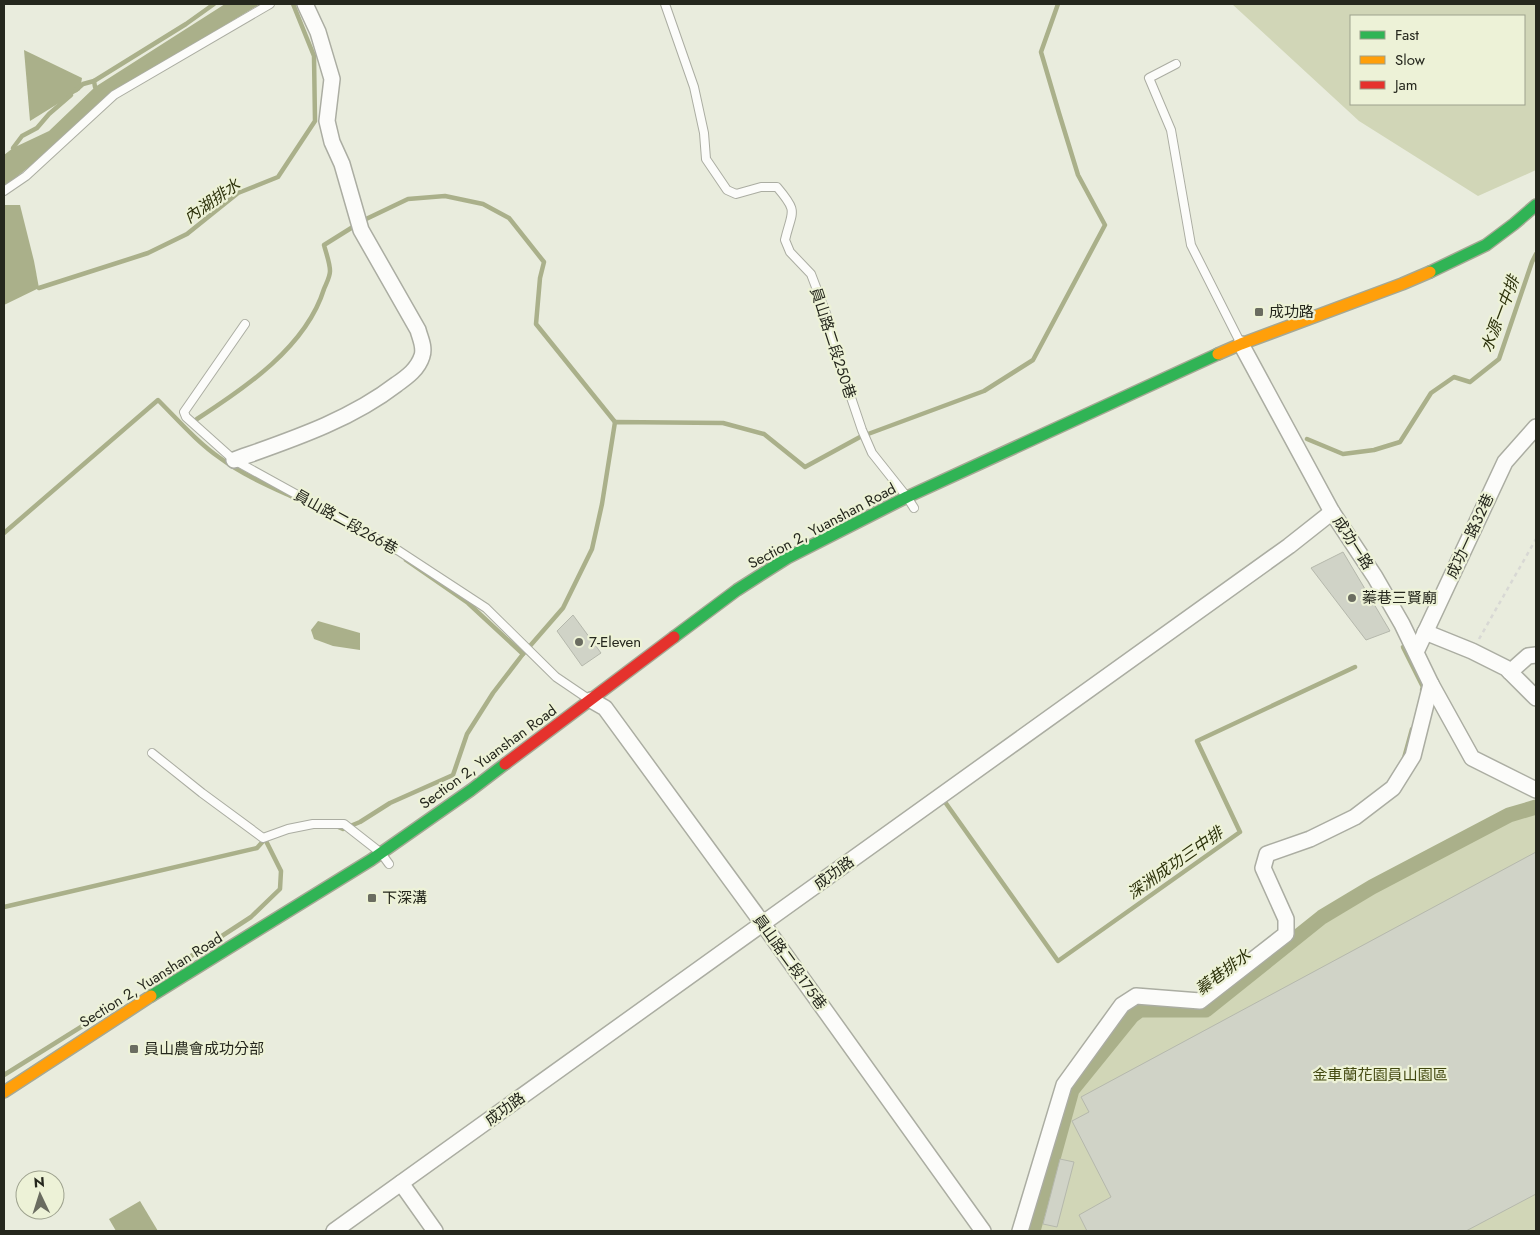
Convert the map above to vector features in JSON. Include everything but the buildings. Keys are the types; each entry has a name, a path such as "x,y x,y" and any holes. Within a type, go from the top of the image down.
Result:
{"main road":[{"name":"Section 2, Yuanshan Road","path":"4,1092 154,994 381,853 471,790 602,706 737,590 787,558 907,497 1246,353 1448,264 1486,245 1536,205"},
{"name":"Section 2, Yuanshan Road","path":"806,561 823,553"},
{"path":"378,872 393,862"}],"street":[{"path":"234,460 290,440 339,419 379,398 412,372 422,356 422,343 418,330 364,237 342,164 332,142 327,121 332,79 318,32 305,4"},
{"name":"成功一路","path":"1246,353 1332,512 1375,577 1402,624 1431,684 1472,758 1536,790"},
{"name":"成功一路32巷","path":"1416,652 1505,462 1536,427"},
{"name":"成功路","path":"334,1231 1289,546 1332,512"},
{"path":"1425,632 1472,651 1506,668 1536,698"},
{"path":"1510,672 1528,656 1536,655"},
{"path":"1020,1231 1064,1085 1122,1005 1136,996 1200,1001 1286,934 1286,919 1263,868 1267,854 1310,839 1355,817 1393,788 1413,756 1431,684"},
{"name":"員山路二段175巷","path":"602,706 763,924 983,1231"},
{"path":"401,1183 435,1231"}],"lane":[{"path":"4,191 26,176 114,95 270,4"},
{"name":"員山路二段250巷","path":"665,4 694,87 704,133 706,159 727,190 736,194 761,187 777,187 790,202 793,213 785,240 790,252 811,274 827,316 838,359 868,445 914,508"},
{"path":"1176,64 1149,78 1171,130 1191,245 1246,353"},
{"name":"員山路二段266巷","path":"245,324 184,412 186,417 234,460 399,551 486,608 556,677 602,706"},
{"path":"152,753 202,793 264,838 288,829 313,824 344,824 393,862"}],"path":[{"path":"1472,651 1536,539"}],"green space":[{"path":"1232,4 1536,4 1536,170 1478,196 1359,121"},
{"name":"金車蘭花園員山園區","path":"1536,812 1536,1231 1035,1231 1077,1091 1141,1014 1201,1016 1349,902 1506,816"}],"shaded area":[{"path":"225,4 260,4 116,91 49,151 4,187 4,155 13,148 49,131 95,87"},
{"path":"24,50 82,78 80,90 30,121"},
{"path":"4,205 20,205 39,288 4,305"},
{"path":"318,621 360,633 360,650 333,646 314,639 311,630"},
{"path":"140,1201 158,1231 116,1231 109,1219"}],"waterway":[{"path":"95,87 94,81 186,24 214,4"},
{"name":"內湖排水","path":"39,288 148,253 187,234 238,193 278,177 315,121 314,56 293,4"},
{"path":"336,826 343,829 360,822 390,803 453,775 467,734 493,693 523,654 563,608 592,549 602,504 615,422 723,423 764,434 805,467 860,437 984,391 1033,360 1105,225 1078,175 1041,52 1058,4"},
{"path":"76,90 83,84 94,81"},
{"path":"13,148 22,136 37,128 49,114 71,95"},
{"path":"197,419 254,380 289,347 303,329 315,310 329,276 330,271 324,245 364,220 408,199 445,196 483,204 509,218 544,262 540,278 536,324 615,422"},
{"name":"水源一中排","path":"1307,439 1343,454 1374,450 1400,442 1431,393 1454,377 1470,382 1499,359 1536,254"},
{"path":"4,533 158,400 196,438 220,458 247,475 295,498"},
{"path":"406,560 468,603 523,654"},
{"path":"1403,647 1423,687 1422,690"},
{"name":"深洲成功三中排","path":"945,802 1058,961 1240,832 1197,741 1355,667"},
{"path":"1404,758 1412,729"},
{"name":"蓁巷排水","path":"1033,1231 1072,1090 1132,1016 1140,1010 1206,1010 1322,917 1372,887 1509,815 1536,807"},
{"path":"182,962 251,917 280,889 281,871 265,839 267,838"},
{"path":"4,907 257,848 265,839"},
{"path":"4,1075 100,1015"}],"traffic: fast":[{"path":"1430,272 1486,245 1536,205"},
{"path":"674,637 737,590 787,558 907,497 1218,354"},
{"path":"151,996 371,860 505,764"}],"traffic: slow":[{"path":"1218,354 1430,272"},
{"path":"4,1092 151,996"}],"traffic: jam":[{"path":"505,764 674,637"}],"place":[{"name":"成功路","path":"1259,312"},
{"name":"蓁巷三賢廟","path":"1352,598"},
{"name":"7-Eleven","path":"579,642"},
{"name":"下深溝","path":"372,898"},
{"name":"員山農會成功分部","path":"134,1049"}]}
